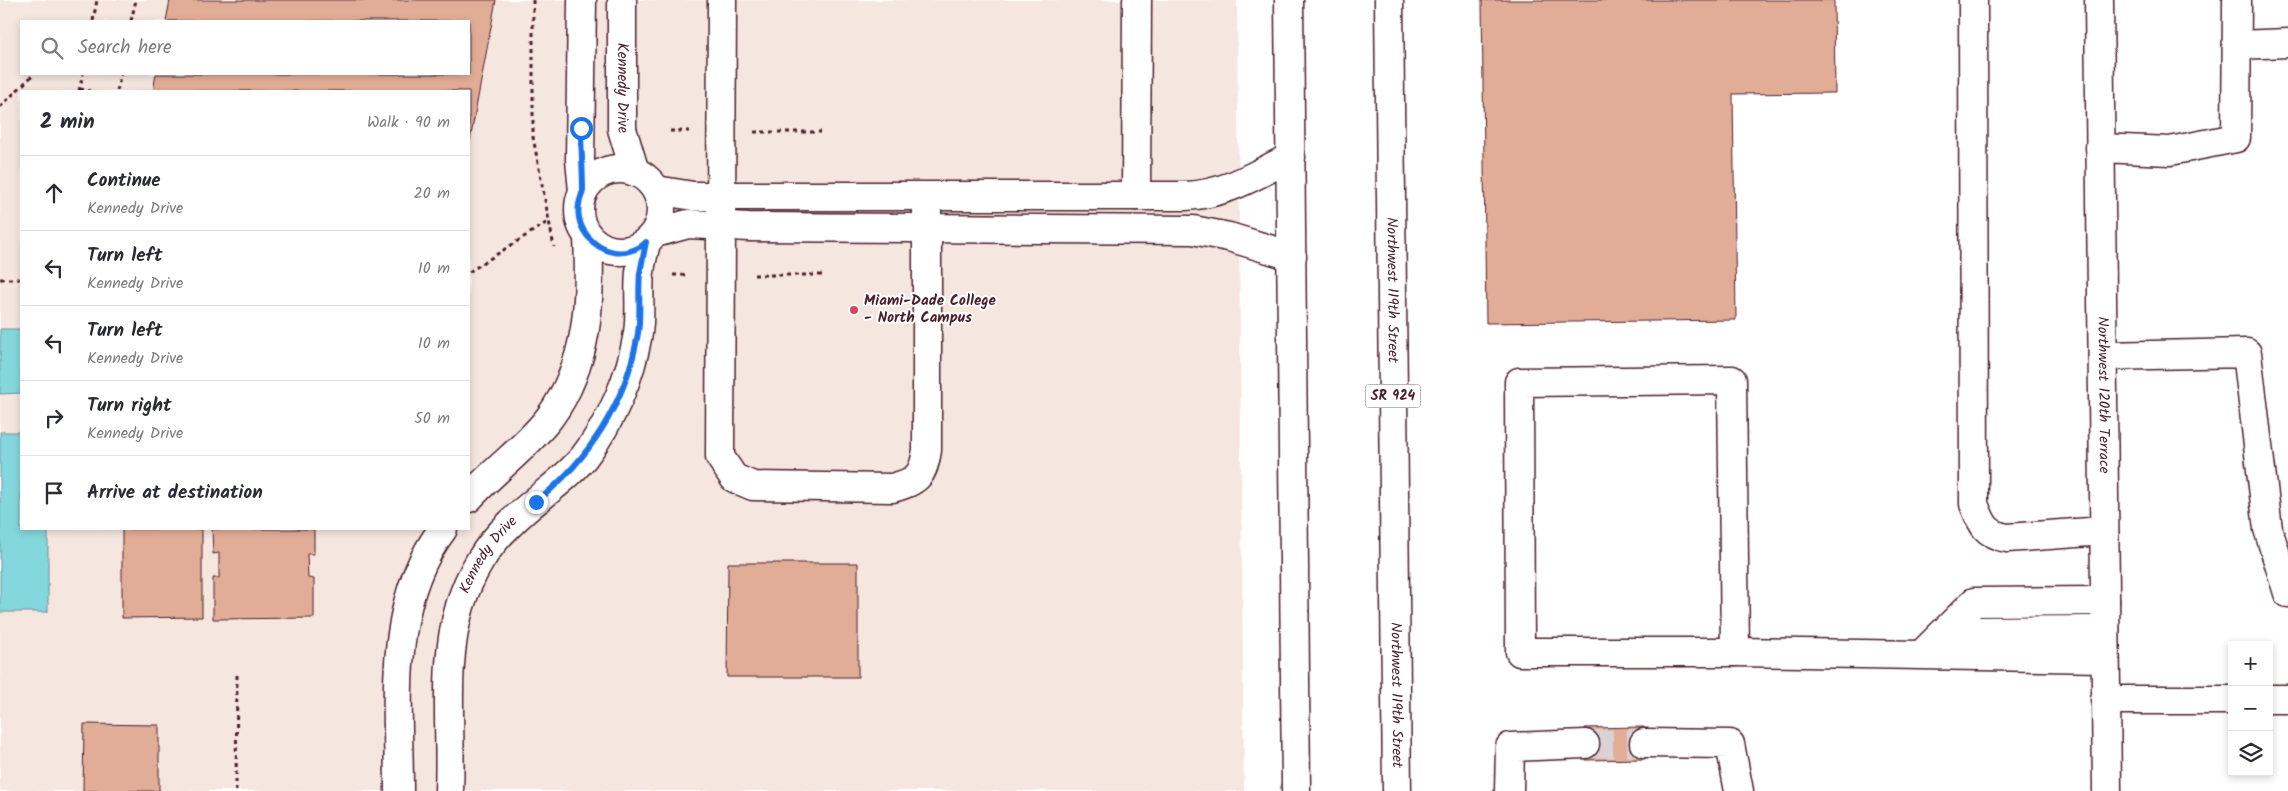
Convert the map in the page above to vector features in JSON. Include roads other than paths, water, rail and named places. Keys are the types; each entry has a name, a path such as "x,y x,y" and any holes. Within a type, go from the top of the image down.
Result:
{"main road":[{"path":"470,497 550,417 572,378 582,348 587,323 590,284 588,237 579,218 579,205 583,191 580,160 582,0"},
{"name":"Kennedy Drive","path":"622,0 622,129 635,172"},
{"path":"722,0 720,457 734,478 753,486 892,488 908,484 918,478 925,466 927,450 927,220"},
{"path":"1136,196 1137,0"},
{"path":"1289,0 1296,791"},
{"name":"Northwest 119th Street","path":"1389,0 1397,791"},
{"path":"1973,0 1974,504 1981,523 1993,535 2008,538 2104,531"},
{"name":"Northwest 120th Terrace","path":"2099,0 2107,791"},
{"path":"2100,148 2170,151 2236,138 2237,0"},
{"path":"2237,45 2288,43"},
{"path":"583,191 592,180 603,172 617,169 635,172 644,176 656,190 693,196 1209,195 1229,188 1291,157"},
{"name":"Kennedy Drive","path":"449,791 451,651 460,606 479,562 494,541 512,522 568,475 584,457 616,402 629,372 638,332 640,273 650,238 661,213 660,199 656,190"},
{"path":"588,237 603,249 616,252 629,251 650,238 688,224 721,225 927,220 1193,230 1229,237 1292,256"},
{"path":"2103,356 2247,352 2268,530 2288,593"},
{"path":"1735,652 1732,380 1519,382 1520,652 1735,652 2105,658"},
{"path":"399,791 399,663 404,618 416,576 442,530"},
{"path":"1922,654 1974,602 2105,601"},
{"path":"1922,654 1977,631 2105,630"},
{"path":"2105,700 2228,700"},
{"path":"2273,700 2288,700"},
{"path":"1644,743 1730,744 1740,791"},
{"path":"1509,791 1510,747 1585,744"}],"water":[{"path":"0,329 20,329 20,393 0,394"},
{"path":"0,432 20,432 20,530 48,530 48,612 0,612"}],"tunnel":[{"path":"1585,744 1644,743"}],"place":[{"name":"Miami-Dade College - North Campus","path":"854,310"}]}
